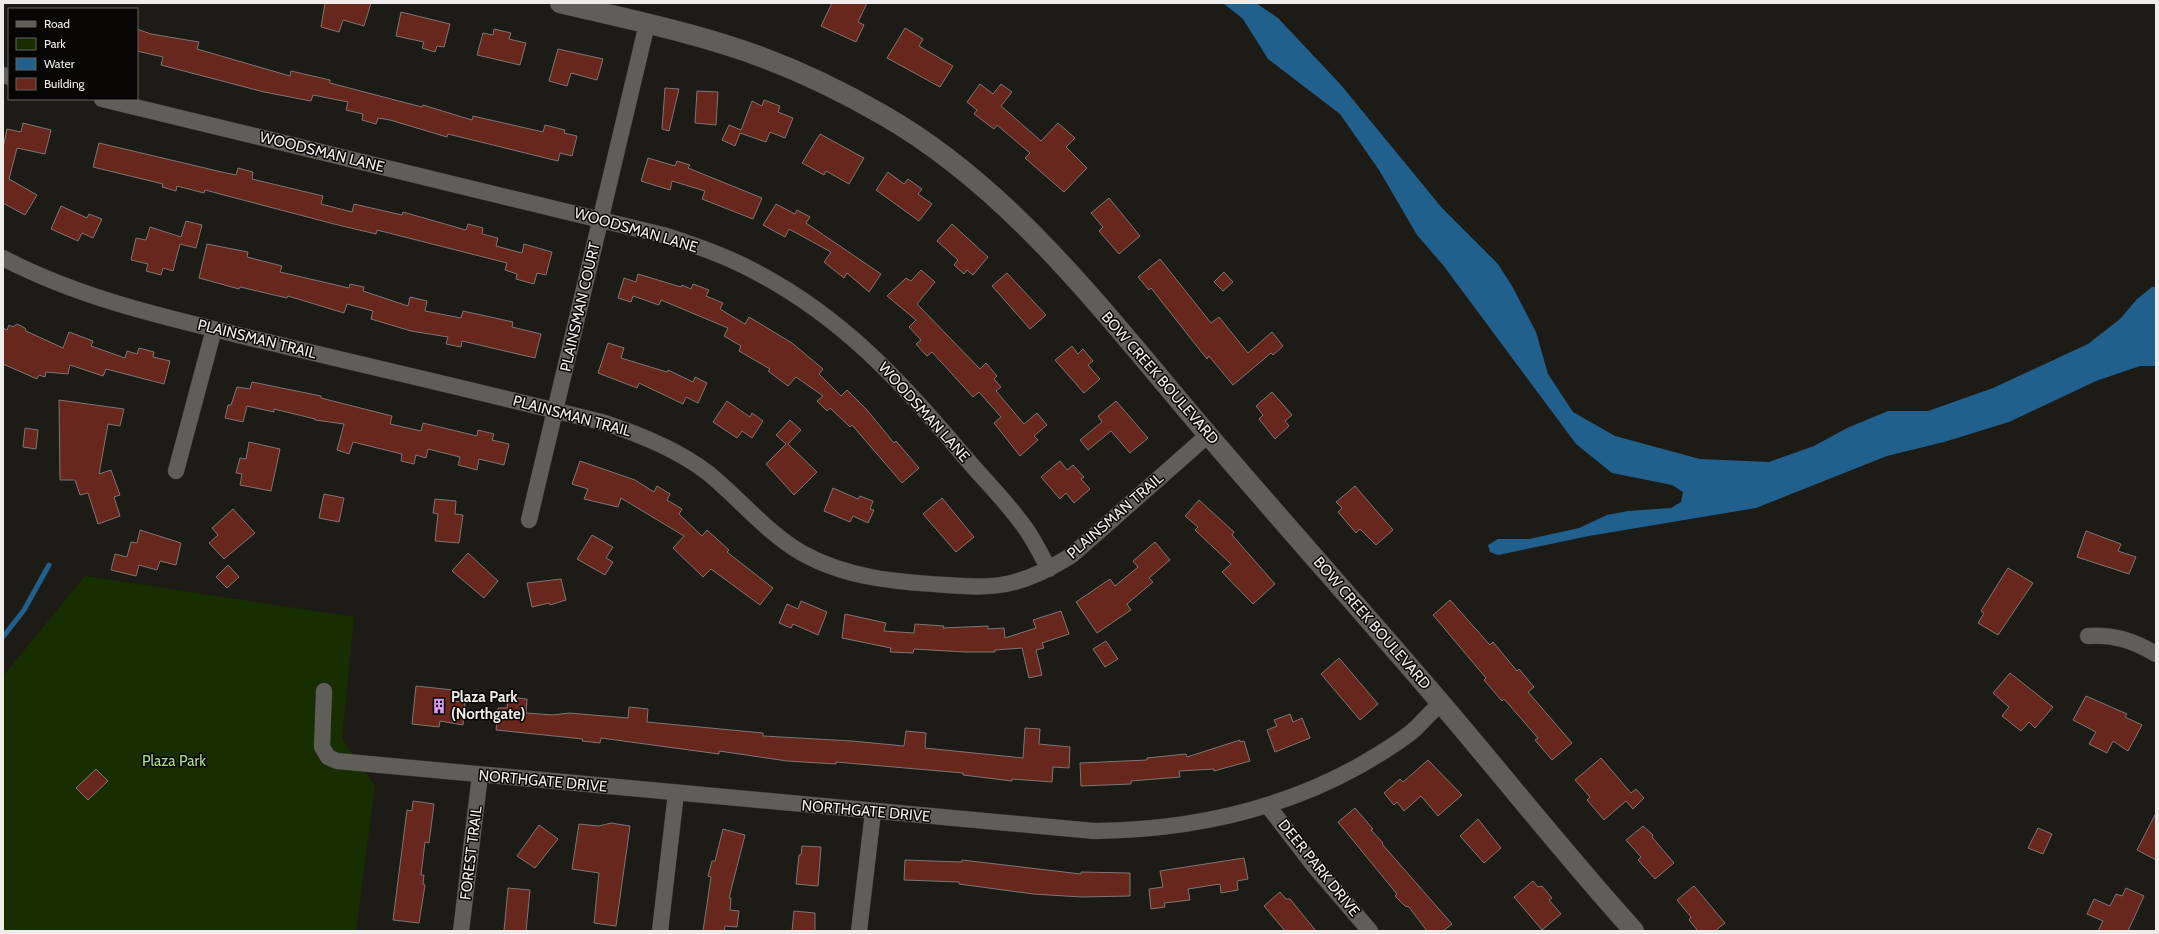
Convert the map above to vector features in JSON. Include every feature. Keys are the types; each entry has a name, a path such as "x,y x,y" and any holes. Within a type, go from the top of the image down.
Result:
{"street":[{"name":"BOW CREEK BOULEVARD","path":"560,3 722,43 778,64 846,95 885,116 930,145 973,178 1021,220 1124,336 1441,703 1634,931"},
{"name":"PLAINSMAN COURT","path":"529,520 602,219 647,24"},
{"name":"WOODSMAN LANE","path":"106,100 602,219 667,236 711,252 747,268 802,300 845,331 886,367 916,398 1028,532 1049,569"},
{"name":"PLAINSMAN TRAIL","path":"3,258 60,284 103,299 214,329 602,422 635,432 672,450 707,472 778,537 802,553 828,566 850,573 912,583 980,587 1006,584 1031,577 1049,569 1072,555 1208,435"},
{"path":"176,471 214,329"},
{"path":"2088,636 2115,636 2137,643 2156,654"},
{"name":"NORTHGATE DRIVE","path":"324,690 322,747 328,757 337,761 676,794 1094,831 1138,831 1183,826 1227,818 1268,806 1311,790 1374,757 1414,730 1441,703"},
{"name":"FOREST TRAIL","path":"461,931 480,775"},
{"path":"660,931 676,794"},
{"name":"DEER PARK DRIVE","path":"1268,806 1315,867 1370,931"},
{"path":"859,931 873,812"}],"green space":[{"name":"Plaza Park","path":"85,576 354,617 342,739 375,786 356,931 3,931 3,676"}],"water":[{"path":"1223,3 1256,3 1278,18 1341,85 1442,208 1498,264 1512,286 1536,332 1548,374 1573,412 1615,436 1700,459 1769,462 1814,446 1847,428 1888,411 1928,411 1993,388 2088,344 2120,319 2137,299 2152,287 2156,287 2156,366 2140,366 2096,381 2009,422 1944,442 1887,456 1756,508 1589,536 1498,555 1490,552 1488,545 1498,539 1529,539 1579,528 1607,515 1628,511 1671,508 1681,502 1683,492 1672,485 1612,473 1576,444 1443,265 1417,235 1379,170 1340,114 1268,59 1243,19"}],"building":[{"path":"325,3 371,3 364,26 343,20 339,32 321,27"},
{"path":"832,3 867,3 858,22 864,25 856,42 821,26"},
{"path":"401,12 450,24 444,47 437,46 435,52 422,48 424,42 396,36"},
{"path":"905,28 923,39 919,46 953,66 940,87 887,58"},
{"path":"138,29 151,34 199,42 197,49 290,76 291,71 330,80 330,83 422,107 423,105 472,120 473,116 543,132 545,125 565,130 564,133 577,136 572,156 560,153 558,161 448,134 447,137 390,120 378,118 376,124 362,120 363,114 346,110 348,102 313,95 311,101 264,92 161,65 163,57 138,51"},
{"path":"494,29 511,33 509,39 526,43 520,65 477,55 483,33 493,35"},
{"path":"558,49 603,59 597,80 571,73 567,86 549,81"},
{"path":"980,84 993,94 1001,84 1012,92 1001,106 1041,141 1058,123 1075,138 1066,147 1087,168 1064,192 1025,158 1030,153 997,125 994,129 974,114 977,110 967,102"},
{"path":"665,88 679,89 669,131 662,129"},
{"path":"697,91 718,92 716,125 695,123"},
{"path":"764,100 780,106 778,112 793,118 785,138 770,132 766,142 740,133 735,146 722,140 729,125 741,130 752,101 762,106"},
{"path":"23,123 51,130 45,154 17,148 9,179 37,195 25,215 3,203 3,148 7,129 21,132"},
{"path":"820,134 864,158 849,184 826,171 824,175 802,163"},
{"path":"99,143 236,175 238,168 253,172 252,179 323,196 321,204 352,212 354,204 402,215 403,212 466,230 468,224 483,228 482,234 498,238 496,246 522,253 524,244 552,252 546,275 537,273 534,284 516,279 517,274 505,270 507,263 377,230 376,234 334,224 205,190 204,193 177,186 176,191 162,187 163,184 93,167"},
{"path":"648,158 675,166 677,161 690,165 688,168 762,198 753,219 702,199 705,191 672,181 670,190 641,181"},
{"path":"888,172 904,184 908,179 922,189 918,194 932,204 919,221 876,190"},
{"path":"1109,198 1140,236 1119,254 1099,231 1103,227 1091,213"},
{"path":"776,204 795,214 797,210 810,217 806,223 881,274 869,292 847,273 844,278 824,262 831,252 789,229 785,237 763,225"},
{"path":"61,206 87,218 89,214 102,219 93,238 82,233 78,241 51,229"},
{"path":"186,221 202,225 196,248 180,244 173,271 163,268 161,275 146,271 148,264 131,260 136,238 146,240 150,227 181,237"},
{"path":"952,224 988,257 973,275 967,270 964,274 954,265 958,260 937,241"},
{"path":"207,244 248,252 247,257 282,266 280,272 349,288 350,284 364,287 363,291 408,306 410,297 427,301 425,311 461,318 463,311 513,322 512,327 541,334 535,358 462,341 461,347 446,344 448,337 411,331 371,319 373,311 347,304 344,313 288,296 287,298 240,287 239,289 199,278"},
{"path":"1160,259 1211,323 1219,317 1248,353 1272,332 1283,346 1273,355 1271,353 1233,385 1209,356 1207,359 1151,288 1149,290 1138,277"},
{"path":"921,270 935,282 917,304 980,369 986,363 997,376 994,379 1001,387 996,391 1024,424 1037,413 1047,425 1034,436 1038,440 1020,456 994,423 1001,417 979,392 973,397 932,352 927,356 916,344 921,340 909,327 916,320 887,296 906,278 911,281"},
{"path":"1224,272 1233,282 1223,291 1214,282"},
{"path":"1007,273 1046,315 1030,329 992,286"},
{"path":"638,274 681,287 682,285 691,289 693,284 709,290 706,296 723,303 720,309 745,324 749,317 792,343 823,369 819,374 841,396 847,390 867,410 894,443 896,441 919,468 902,483 852,425 850,427 830,408 827,411 817,401 823,396 796,377 788,386 768,371 770,369 739,351 741,346 724,336 728,328 661,300 659,305 633,296 631,302 618,298 624,278 636,282"},
{"path":"17,324 25,328 26,331 63,348 69,332 93,341 91,346 125,358 127,351 137,354 139,348 154,352 153,357 170,361 164,384 106,369 103,376 70,365 68,374 46,372 45,377 39,375 37,379 3,364 3,328 7,330 9,325 13,327"},
{"path":"608,343 624,348 621,358 667,372 668,370 693,382 695,377 707,383 698,403 686,397 683,404 639,383 637,388 598,373"},
{"path":"1072,346 1078,354 1083,349 1093,361 1088,365 1100,379 1084,393 1055,360"},
{"path":"252,382 321,396 321,398 392,416 390,424 421,431 423,423 477,436 478,430 494,434 492,440 509,444 504,465 479,459 477,470 458,465 460,457 428,449 426,458 416,455 414,464 401,461 402,454 353,442 349,454 337,450 344,424 315,420 274,409 274,412 247,406 243,422 225,418 228,405 231,405 237,387 250,389"},
{"path":"1272,392 1292,415 1285,421 1289,426 1275,439 1259,419 1263,415 1256,406"},
{"path":"59,400 124,409 120,426 108,424 99,474 111,470 120,495 114,497 120,516 98,524 88,493 80,495 75,480 60,480"},
{"path":"727,401 750,417 752,413 763,421 752,438 742,431 737,438 713,422"},
{"path":"1116,401 1148,438 1130,453 1111,431 1088,450 1080,440 1102,422 1098,416"},
{"path":"790,420 801,430 788,444 817,472 794,495 766,464 786,444 776,435"},
{"path":"25,428 38,430 36,449 23,447"},
{"path":"249,442 280,449 271,491 240,485 242,474 236,473 240,458 246,459"},
{"path":"580,461 635,480 654,492 657,486 670,494 667,500 682,509 679,514 702,536 707,530 729,550 727,552 773,588 760,605 711,569 703,577 673,548 684,536 621,498 618,507 584,499 588,489 572,484"},
{"path":"1060,461 1067,470 1073,465 1084,477 1081,479 1090,489 1074,503 1066,493 1060,499 1041,477"},
{"path":"1355,486 1393,530 1376,545 1360,529 1356,533 1338,512 1342,508 1336,502"},
{"path":"833,488 858,499 860,496 873,501 870,509 874,510 868,523 853,516 850,522 824,511"},
{"path":"324,494 344,498 339,522 319,518"},
{"path":"942,498 974,537 956,552 923,514"},
{"path":"435,499 456,501 455,514 463,515 459,543 435,541 438,514 433,513"},
{"path":"1199,500 1234,532 1232,535 1275,584 1253,604 1222,572 1231,564 1195,530 1198,527 1185,516"},
{"path":"233,509 255,533 224,559 209,543 218,535 212,528"},
{"path":"140,530 181,543 176,565 160,561 157,570 139,565 136,576 111,570 115,554 127,557 131,542 137,543"},
{"path":"2086,531 2121,544 2118,551 2136,557 2129,574 2077,557"},
{"path":"592,535 613,547 606,558 613,562 605,575 577,559"},
{"path":"1155,542 1170,560 1149,578 1153,582 1127,604 1131,610 1097,633 1076,602 1110,579 1115,586 1138,567 1133,561"},
{"path":"468,553 498,581 484,598 452,571"},
{"path":"228,565 239,577 227,588 216,577"},
{"path":"2008,568 2033,583 1998,635 1978,623 1984,613 1981,611"},
{"path":"561,579 566,600 550,605 549,603 532,607 527,583"},
{"path":"1450,600 1490,645 1493,642 1517,671 1519,669 1534,687 1528,692 1572,743 1552,760 1535,740 1538,738 1504,699 1502,701 1484,680 1486,678 1433,615"},
{"path":"801,601 827,612 818,635 793,624 791,628 779,623 787,604 798,609"},
{"path":"1061,611 1069,634 1042,643 1044,648 1036,650 1042,675 1029,678 1022,648 995,650 995,652 914,649 913,653 890,652 891,648 842,638 845,614 886,623 884,631 914,633 915,624 944,626 943,628 988,626 988,629 1004,628 1005,638 1036,628 1033,620"},
{"path":"1106,641 1118,659 1105,667 1093,649"},
{"path":"1339,658 1378,704 1360,720 1321,674"},
{"path":"2010,673 2053,707 2035,728 2029,722 2021,731 2002,716 2009,707 1993,693"},
{"name":"Plaza Park (Northgate)","path":"416,686 453,690 452,701 465,702 463,725 440,721 439,727 412,724"},
{"path":"2086,696 2127,714 2125,717 2142,725 2128,751 2113,741 2107,753 2089,744 2096,732 2073,720"},
{"path":"508,697 527,699 526,713 553,715 569,713 628,718 629,707 648,709 647,722 763,733 763,736 852,741 904,746 906,731 926,733 925,748 1023,758 1025,728 1040,729 1039,744 1070,747 1069,768 1053,767 1052,782 1012,779 1012,781 963,775 963,773 836,762 836,764 787,761 719,751 719,754 601,738 600,743 582,741 583,739 496,730 498,708 507,708"},
{"path":"1290,714 1293,722 1302,718 1310,738 1275,752 1267,730 1277,726 1274,720"},
{"path":"1240,740 1240,742 1244,741 1250,761 1214,771 1214,769 1179,771 1180,777 1131,781 1131,784 1081,786 1080,763 1147,760 1147,758 1186,754 1187,757"},
{"path":"1601,758 1631,793 1636,789 1644,798 1633,809 1626,801 1604,820 1587,800 1590,797 1575,780"},
{"path":"1428,760 1462,795 1438,816 1421,796 1404,811 1397,802 1394,805 1384,793 1400,779 1403,782"},
{"path":"96,769 108,781 88,800 76,788"},
{"path":"413,801 434,804 429,843 425,842 421,875 424,875 423,884 425,885 419,923 393,920 407,810 412,811"},
{"path":"1355,808 1373,829 1371,830 1383,843 1382,844 1452,924 1443,931 1427,931 1409,907 1405,906 1395,896 1397,894 1338,822"},
{"path":"2156,813 2156,860 2137,850"},
{"path":"1478,819 1501,848 1484,863 1460,836"},
{"path":"611,823 630,826 616,926 594,923 599,873 572,869 579,824 599,826"},
{"path":"539,825 558,839 535,868 517,856"},
{"path":"1643,826 1653,835 1652,837 1674,863 1655,879 1638,860 1641,857 1626,840"},
{"path":"2038,828 2052,834 2043,854 2028,848"},
{"path":"723,829 745,835 729,898 731,898 730,910 739,911 737,927 725,926 724,931 703,931 711,877 708,876 712,861 715,861"},
{"path":"802,846 821,847 818,886 796,884 799,855 801,855"},
{"path":"1244,858 1248,879 1237,881 1238,890 1221,893 1220,884 1188,889 1190,900 1164,903 1165,907 1151,909 1149,889 1163,887 1160,871"},
{"path":"905,860 962,862 962,860 1081,874 1081,872 1130,873 1130,896 1081,897 1033,894 959,884 959,882 904,880"},
{"path":"1533,881 1538,887 1542,886 1552,898 1549,900 1561,914 1542,930 1514,897"},
{"path":"1694,886 1725,923 1715,931 1698,931 1689,920 1691,917 1677,900"},
{"path":"508,888 530,890 526,931 504,931"},
{"path":"2126,888 2144,896 2128,931 2098,931 2103,921 2087,914 2094,899 2110,906 2116,894 2122,896"},
{"path":"1280,892 1286,899 1290,899 1316,931 1285,931 1264,906"},
{"path":"794,911 815,913 815,931 792,931"}],"waterway":[{"path":"3,637 24,610 49,565"}],"place":[{"name":"Plaza Park (Northgate)","path":"439,706"}]}
